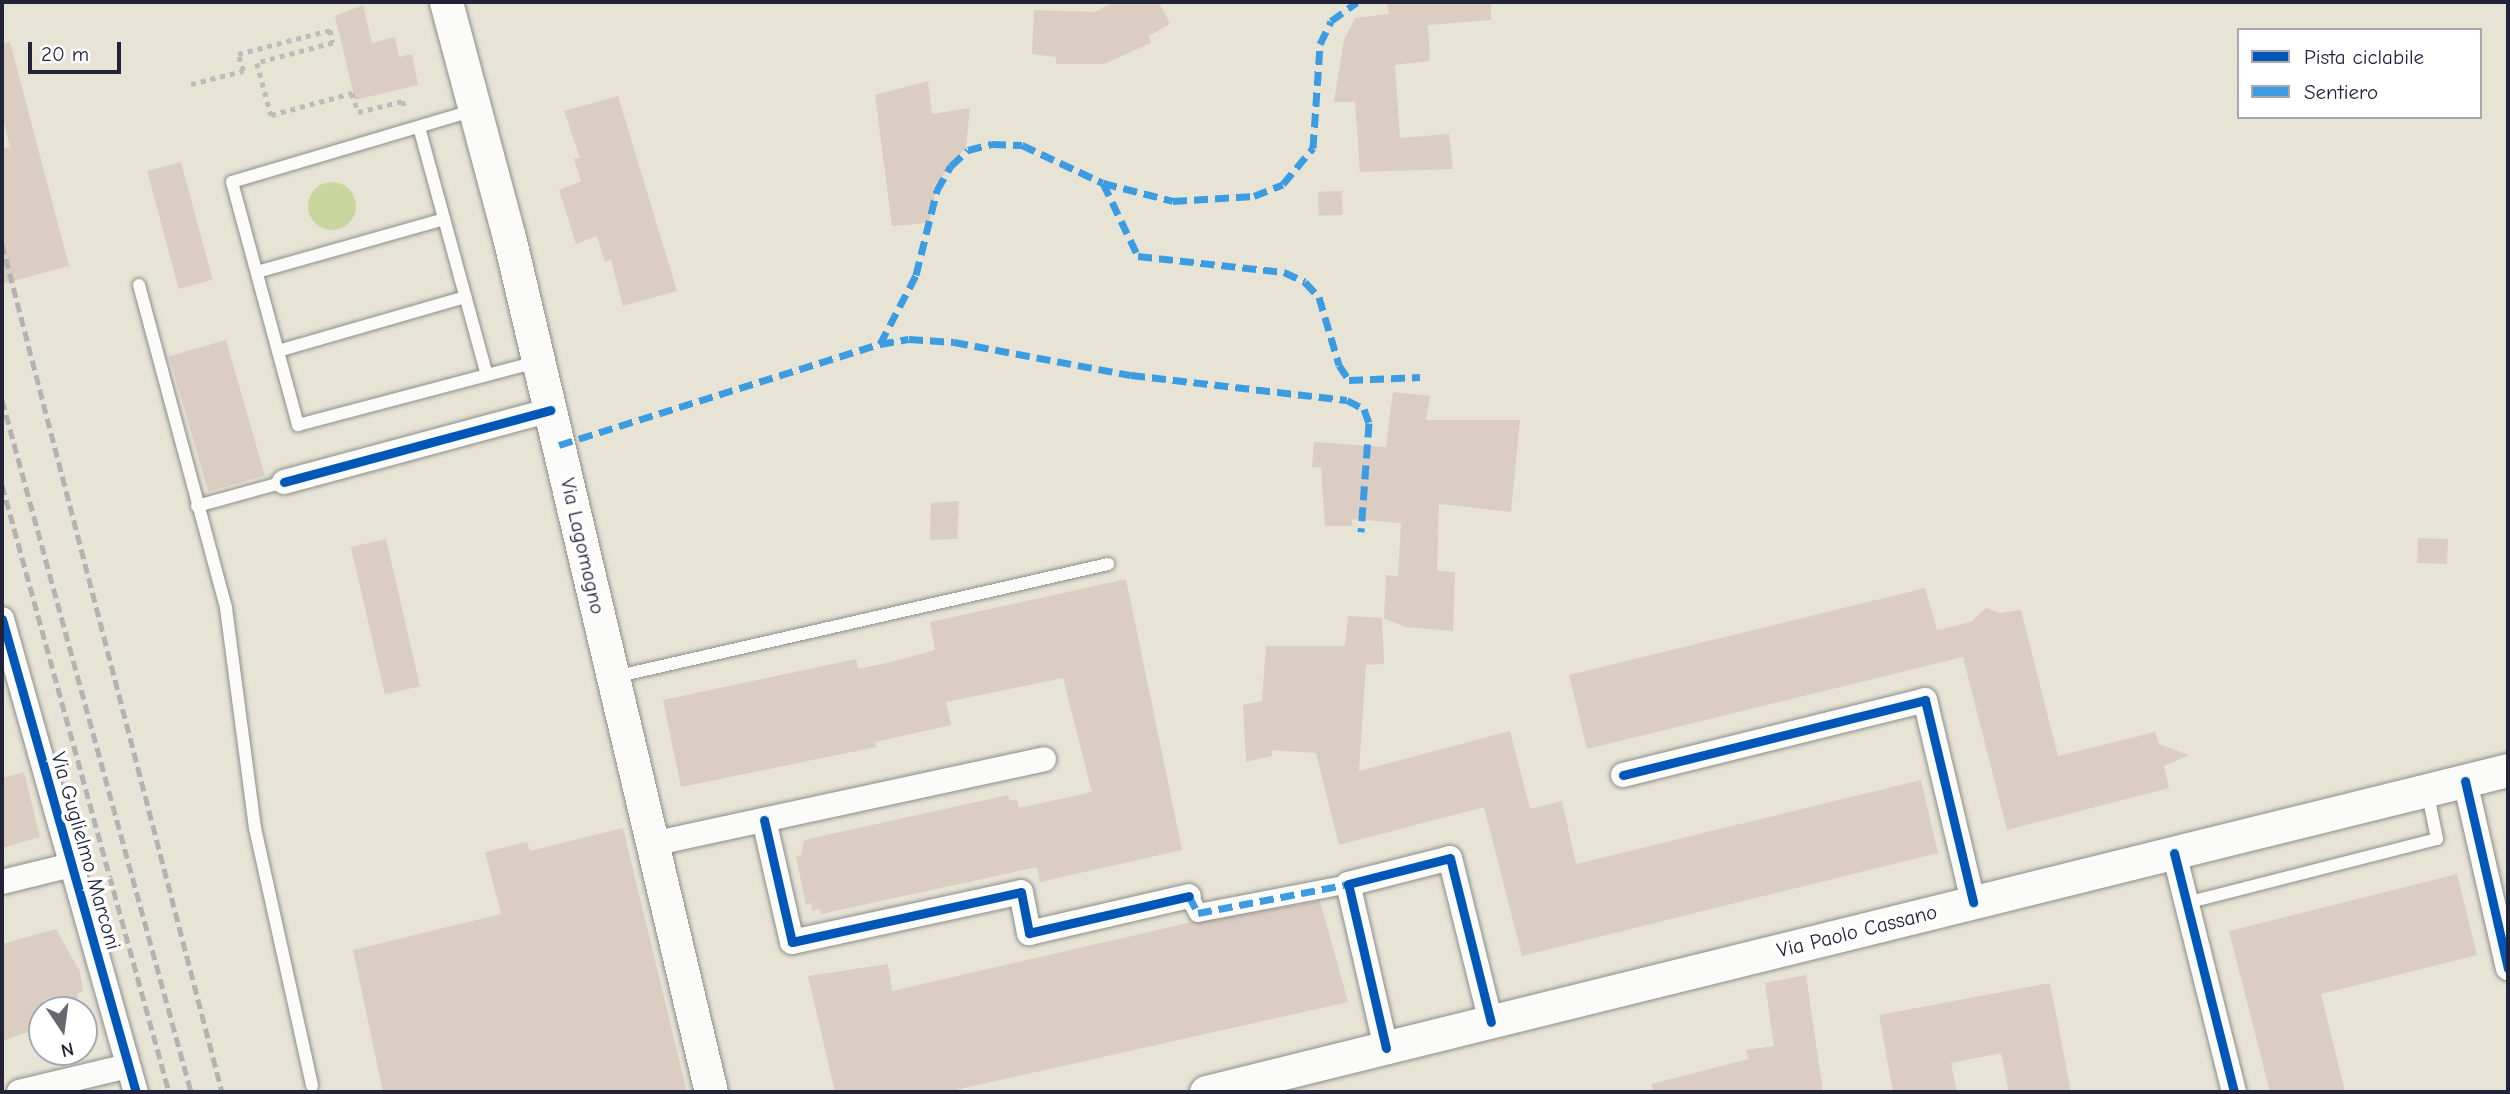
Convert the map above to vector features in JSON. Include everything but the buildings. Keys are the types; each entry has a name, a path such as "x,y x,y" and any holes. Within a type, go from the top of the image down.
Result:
{"main road":[{"name":"Via Lagomagno","path":"446,2 539,361 711,1092"},
{"name":"Via Paolo Cassano","path":"1206,1092 2508,770"}],"street":[{"path":"284,482 550,410"},
{"name":"Via Guglielmo Marconi","path":"2,619 136,1092"},
{"path":"1623,775 1925,700 1973,902"},
{"path":"652,844 1044,759"},
{"path":"2465,781 2508,968"},
{"path":"764,820 792,942 1021,892 1029,933 1189,897 1198,913 1348,884 1450,859 1490,1021"},
{"path":"2174,853 2234,1092"},
{"path":"2,882 72,864"},
{"path":"1348,884 1387,1048"},
{"path":"19,1092 128,1066"}],"lane":[{"path":"475,110 232,182 298,425 539,361"},
{"path":"419,127 487,375"},
{"path":"257,272 444,219"},
{"path":"139,285 226,608 255,828 312,1086"},
{"path":"278,351 465,297"},
{"path":"198,506 284,482"},
{"path":"614,677 1108,564"},
{"path":"2186,903 2437,839 2426,790"}],"path":[{"path":"191,84 243,71 239,54 330,30 333,43 257,64 271,115 352,93 358,112 403,101 406,113"}],"green space":[{"path":"332,182 349,189 356,206 349,223 332,230 315,223 308,206 315,189"}],"railway":[{"path":"2,244 222,1092"},
{"path":"2,400 191,1092"},
{"path":"2,485 169,1092"}],"marked path":[{"path":"880,344 916,275 937,190 951,166 968,150 992,144 1022,145 1103,183 1173,201 1254,196 1283,184 1313,148 1320,44 1331,21 1357,2"},
{"path":"1103,183 1138,256 1284,272 1305,282 1319,297 1339,365 1349,380 1420,377"},
{"path":"559,445 880,344 909,339 954,342 1131,375 1347,400 1364,409 1369,423 1361,532"},
{"path":"1189,896 1198,913 1348,884"}],"cycle path":[{"path":"284,482 550,410"},
{"path":"2,619 136,1092"},
{"path":"1623,775 1925,700 1973,902"},
{"path":"2465,781 2508,968"},
{"path":"764,820 792,942 1021,892 1029,933 1189,896"},
{"path":"2174,853 2234,1092"},
{"path":"1386,1048 1348,884 1450,858 1491,1022"}]}
